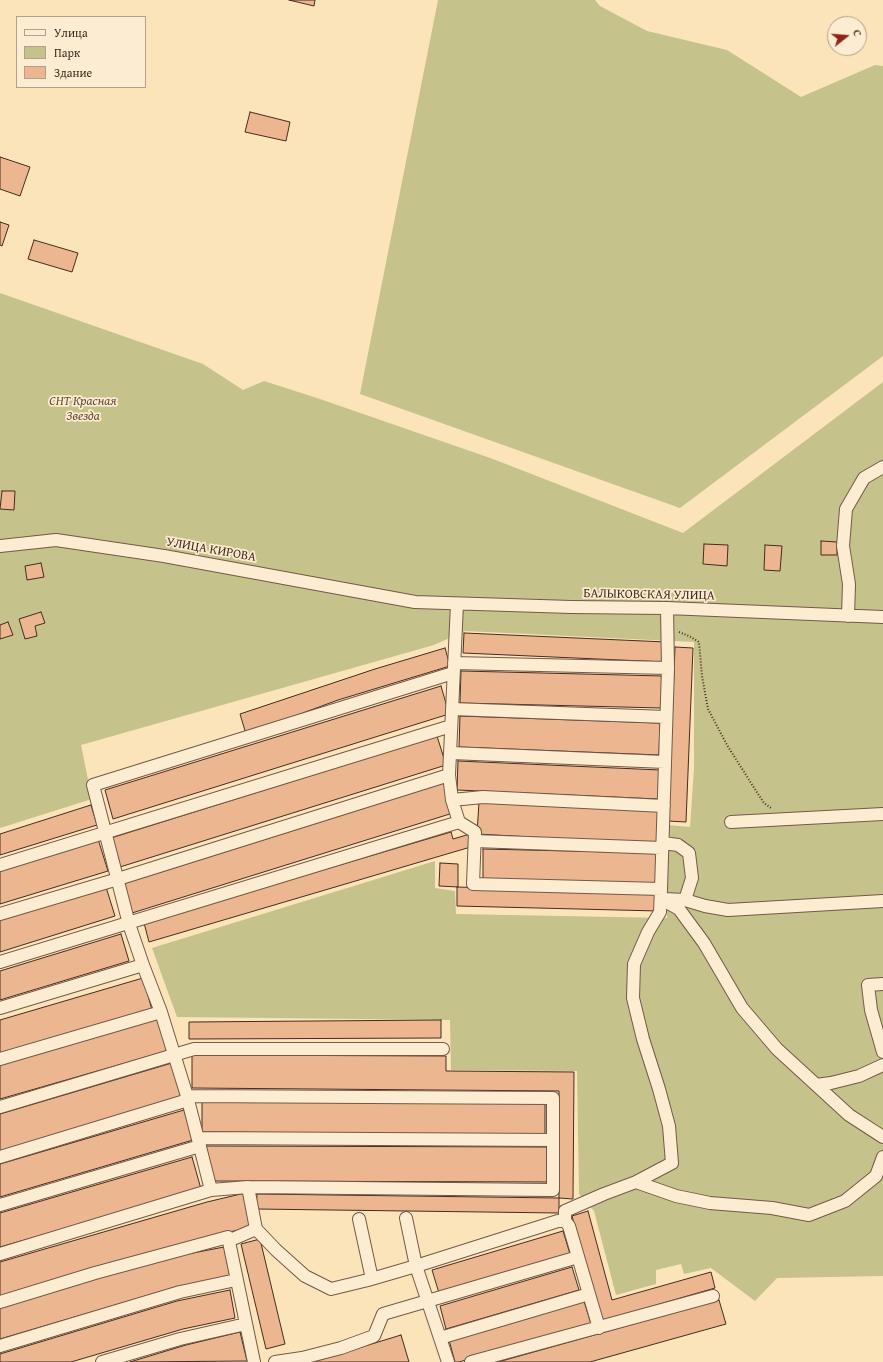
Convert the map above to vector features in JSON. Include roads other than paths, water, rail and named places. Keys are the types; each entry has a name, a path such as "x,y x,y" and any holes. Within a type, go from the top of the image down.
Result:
{"street":[{"path":"848,616 849,584 842,546 846,509 864,478 883,467"},
{"name":"УЛИЦА КИРОВА","path":"0,546 56,540 164,556 415,602"},
{"name":"БАЛЫКОВСКАЯ УЛИЦА","path":"415,602 571,607 666,608 883,617"},
{"path":"457,604 449,775 452,800 458,822 475,832 473,884 661,894 705,906 728,910 883,901"},
{"path":"599,1328 569,1226 565,1221 565,1211 636,1182 672,1163 669,1126 660,1089 643,1039 633,998 634,964 648,932 660,912 668,668 666,608"},
{"path":"212,1190 188,1098 161,1012 142,965 129,924 93,785 453,668 668,668"},
{"path":"452,709 666,717"},
{"path":"0,864 451,726"},
{"path":"451,753 665,762"},
{"path":"0,914 118,879 449,775"},
{"path":"452,800 483,797 664,806"},
{"path":"731,822 883,814"},
{"path":"0,962 129,924 458,822"},
{"path":"475,841 678,845 689,853 692,878 685,900"},
{"path":"661,894 679,909 704,943 742,1008 777,1049 849,1115 883,1136"},
{"path":"0,1008 142,965"},
{"path":"883,984 868,985 872,1010 883,1052"},
{"path":"0,1059 161,1012"},
{"path":"0,1107 194,1049 443,1049"},
{"path":"816,1085 859,1076 883,1065"},
{"path":"0,1157 188,1098 553,1098 553,1190 248,1187 212,1190 0,1254"},
{"path":"0,1205 199,1142 553,1140"},
{"path":"636,1182 676,1196 710,1203 772,1208 809,1215 845,1202 876,1176 883,1157"},
{"path":"248,1187 256,1229 276,1250 305,1276 331,1289 416,1266 558,1221 565,1221"},
{"path":"406,1218 416,1266 448,1362"},
{"path":"359,1219 372,1279"},
{"path":"228,1241 256,1229"},
{"path":"0,1302 95,1273 228,1237 254,1362"},
{"path":"274,1362 303,1360 374,1336 383,1314 578,1257"},
{"path":"0,1346 180,1292 236,1280"},
{"path":"440,1338 589,1294"},
{"path":"471,1362 713,1296"},
{"path":"102,1362 180,1339 246,1324"}],"park label":[{"name":"СНТ Красная Звезда","path":"83,410"}]}
